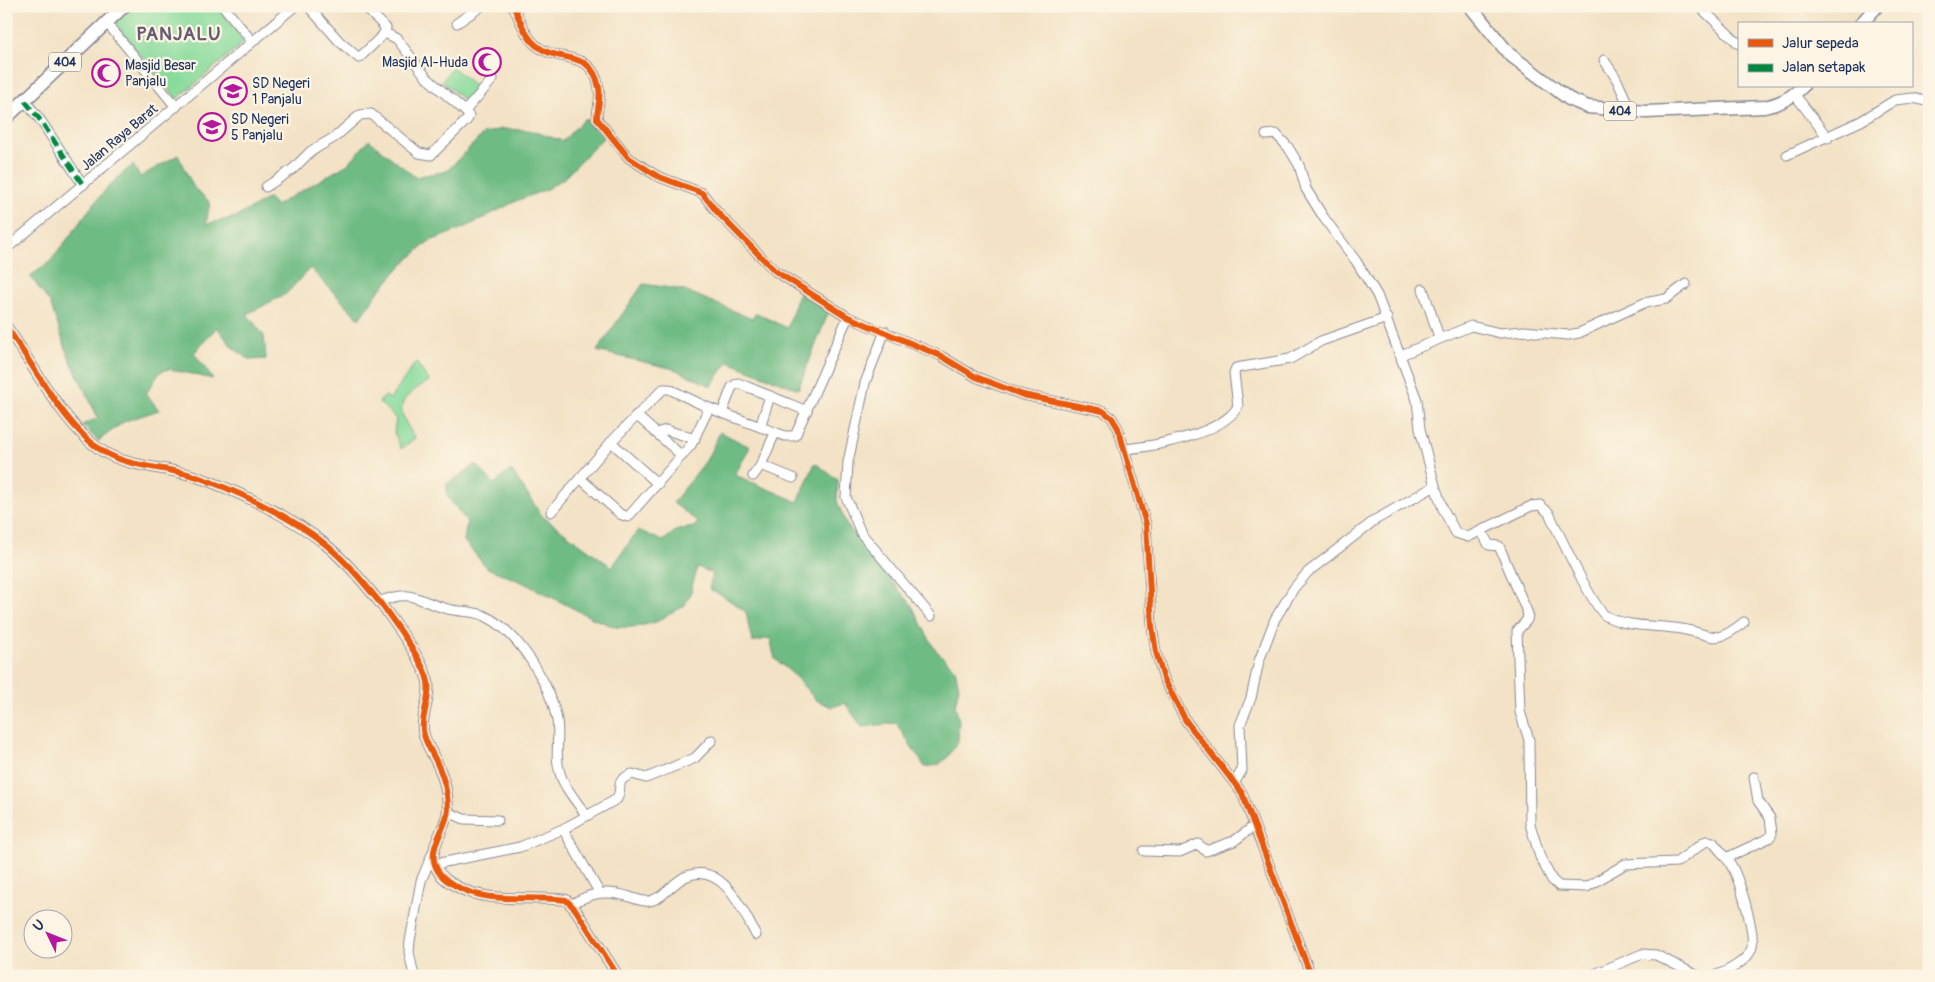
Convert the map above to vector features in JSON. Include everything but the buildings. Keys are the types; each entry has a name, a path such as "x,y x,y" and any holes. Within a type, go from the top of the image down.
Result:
{"main road":[{"name":"404","path":"6,118 124,6"},
{"name":"404","path":"1470,6 1509,54 1569,99 1588,107 1631,111 1700,111 1764,107 1782,102 1797,90"},
{"path":"1863,22 1877,6"}],"street":[{"path":"223,6 252,41"},
{"name":"Jalan Raya Barat","path":"6,249 295,6"},
{"path":"308,6 340,42 359,58 383,35 386,27 365,7"},
{"path":"457,23 482,6"},
{"path":"513,6 522,25 537,46 553,53 577,58 592,71 599,88 597,119 629,158 657,176 702,193 717,212 775,271 848,317 941,356 976,377 1022,395 1103,411 1112,418 1126,449 1146,524 1152,626 1156,652 1164,679 1186,721 1242,793 1311,976"},
{"path":"1699,6 1738,43"},
{"path":"106,22 176,106"},
{"path":"266,187 293,169 311,151 335,137 360,114 371,114 419,153 427,156 431,155 467,120 469,116 466,110 426,78 397,39 387,34 383,35"},
{"path":"1604,60 1616,78 1631,111"},
{"path":"466,110 493,79"},
{"path":"1797,90 1828,138"},
{"path":"1787,155 1862,121 1896,100 1913,98 1929,102"},
{"path":"25,101 42,121 83,185"},
{"path":"1266,135 1276,134 1288,147 1300,165 1310,196 1377,295 1417,400 1420,429 1435,486 1443,509 1456,533 1464,538 1482,532 1531,506 1540,504 1549,513 1589,591 1605,615 1628,623 1682,629 1713,637 1730,633 1744,622"},
{"path":"1401,355 1440,337 1471,326 1500,333 1524,331 1573,334 1612,319 1644,303 1666,299 1686,284"},
{"path":"1423,289 1440,337"},
{"path":"551,512 636,415 660,391 666,389 760,427 789,437 795,436 848,317"},
{"path":"1126,449 1174,441 1196,434 1232,415 1238,406 1234,373 1236,368 1290,359 1321,341 1387,318"},
{"path":"6,326 74,425 103,451 127,461 206,480 288,520 326,545 381,605 424,670 428,683 423,733 442,775 448,812 420,882 409,952 414,976"},
{"path":"885,331 865,383 848,462 846,497 861,533 931,616"},
{"path":"722,413 735,384 738,383 807,411"},
{"path":"760,427 770,396"},
{"path":"580,478 625,517 630,515 695,439 709,408"},
{"path":"636,415 682,456"},
{"path":"656,433 666,430 695,439"},
{"path":"753,476 761,465 775,432"},
{"path":"612,442 658,484"},
{"path":"761,465 793,478"},
{"path":"1235,782 1242,770 1240,725 1251,698 1263,648 1275,619 1294,588 1308,572 1374,520 1435,486"},
{"path":"1482,532 1489,545 1499,546 1528,614 1527,620 1518,631 1520,712 1529,740 1529,818 1540,857 1552,880 1562,888 1587,887 1625,864 1680,861 1708,840 1713,842 1731,864 1742,896 1752,938 1752,948 1744,959 1732,968 1713,976"},
{"path":"381,605 404,594 445,608 483,615 495,622 516,642 550,694 557,722 556,756 560,775 586,815"},
{"path":"435,864 520,847 563,829 618,797 619,783 623,778 632,774 646,778 692,759 712,740"},
{"path":"1726,858 1769,838 1772,834 1770,818 1758,802 1754,777"},
{"path":"448,812 464,819 498,820"},
{"path":"1144,851 1180,852 1198,844 1206,851 1234,841 1254,826"},
{"path":"563,829 599,892"},
{"path":"433,852 435,864 443,877 454,885 466,890 501,898 566,900 572,904 618,976"},
{"path":"572,904 584,896 599,892 616,893 647,902 655,900 687,876 704,874 718,878 728,888 756,935"},
{"path":"1590,976 1642,954 1656,955 1698,976"}],"green space":[{"path":"133,6 217,6 242,38 243,43 177,99 115,24"},
{"path":"453,67 477,88 465,101 442,81"},
{"path":"585,118 604,137 564,178 545,190 518,200 468,226 428,242 403,264 379,291 359,319 310,268 286,294 247,314 264,336 266,359 250,360 232,347 217,327 194,353 213,379 169,369 160,372 146,394 159,410 125,421 98,441 82,425 98,418 68,355 50,303 30,276 52,259 99,197 133,165 140,177 178,155 194,188 210,202 206,224 236,217 269,198 275,206 348,164 369,140 415,177 447,171 483,134 502,129 528,130 563,141"},
{"path":"643,284 684,290 752,319 756,313 787,328 799,293 829,311 798,389 728,362 711,386 674,369 597,351"},
{"path":"416,362 429,381 410,394 402,405 404,419 415,438 401,449 394,432 396,419 379,402 386,396 390,399"},
{"path":"720,432 750,447 735,475 798,502 815,463 838,480 837,501 846,524 911,604 934,648 955,669 959,687 955,705 959,721 958,742 947,758 938,765 925,767 896,723 862,727 845,703 832,707 816,700 793,674 775,659 770,638 752,642 746,612 709,589 713,573 697,567 690,595 684,606 656,622 636,627 615,627 592,618 522,582 487,568 464,541 467,522 447,496 447,484 476,464 494,484 511,470 542,516 612,567 638,530 663,541 677,530 694,527 698,522 673,503 706,461"}],"marked path":[{"path":"25,101 41,121 83,185"}],"cycle path":[{"path":"513,6 526,33 537,46 555,55 582,62 589,67 595,75 599,88 600,96 597,119 629,158 657,176 702,193 717,212 775,271 848,317 941,356 976,377 1023,395 1103,411 1112,418 1118,428 1146,524 1152,626 1156,652 1164,679 1186,721 1242,793 1311,976"},
{"path":"6,326 63,412 76,428 104,452 135,464 191,475 243,495 311,534 325,544 347,565 381,604 415,654 426,674 429,688 423,718 423,731 441,772 448,803 447,816 434,854 435,865 439,872 454,885 480,895 566,900 575,909 618,976"}],"place":[{"name":"Masjid Al-Huda","path":"487,62"},
{"name":"Masjid Besar Panjalu","path":"106,73"},
{"name":"SD Negeri 1 Panjalu","path":"233,91"},
{"name":"SD Negeri 5 Panjalu","path":"212,127"}],"district":[{"name":"PANJALU","path":"179,33"}]}
